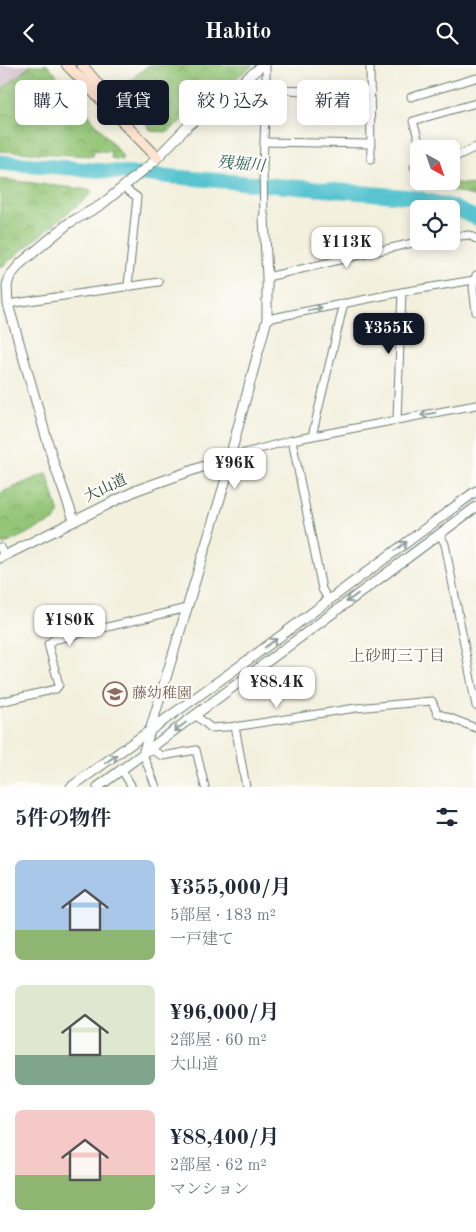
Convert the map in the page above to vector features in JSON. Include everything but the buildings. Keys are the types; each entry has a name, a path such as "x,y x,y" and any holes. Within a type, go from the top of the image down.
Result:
{"main road":[{"path":"67,65 141,143 154,160"},
{"path":"82,65 154,160"}],"street":[{"path":"74,521 54,464 4,285 21,263 69,223 101,205 125,186 188,126 264,65"},
{"path":"264,65 265,80"},
{"path":"370,65 371,159"},
{"path":"412,97 476,78"},
{"path":"287,90 371,92"},
{"path":"418,138 413,121 476,103"},
{"path":"156,787 146,752 151,729 230,463 267,319 264,217 265,125"},
{"path":"265,142 370,144"},
{"path":"460,155 476,147"},
{"path":"125,186 137,197 128,286"},
{"path":"460,236 469,235 476,239"},
{"path":"267,277 410,244"},
{"path":"267,319 475,278 473,287 476,312"},
{"path":"8,303 159,282"},
{"path":"398,419 402,292"},
{"path":"312,437 344,303"},
{"path":"230,457 292,440 476,405"},
{"path":"292,440 322,589 328,601"},
{"name":"大山道","path":"1,554 137,490 230,457"},
{"path":"71,787 476,491"},
{"path":"98,787 329,615 449,529 476,507"},
{"path":"447,513 443,520 444,526 449,529"},
{"path":"440,535 445,544 476,705"},
{"path":"0,702 56,689 59,685 48,644 53,640 187,608"},
{"path":"195,715 211,728 337,711 432,701 437,713 476,728"},
{"path":"235,726 246,787"},
{"path":"146,752 163,756 196,750 204,787"},
{"path":"121,769 131,787"}],"shaded area":[{"path":"0,65 31,65 0,91"}],"green space":[{"path":"31,65 48,65 60,80 15,80 15,125 87,125 87,112 122,155 122,160 111,158 111,152 94,150 93,156 0,151 0,91"},
{"path":"149,65 253,65 234,80 179,80 179,123 168,132 151,131 146,125 169,125 169,80 130,80"},
{"path":"0,179 91,190 91,194 0,268"},
{"path":"460,183 476,185 476,197 450,190 460,190"},
{"path":"47,473 59,514 55,520 3,545 0,538 0,493"}],"waterway":[{"name":"残堀川","path":"0,162 412,197 450,206 476,218"}],"place":[{"name":"藤幼稚園","path":"115,694"}],"district":[{"name":"上砂町三丁目","path":"397,657"}]}
